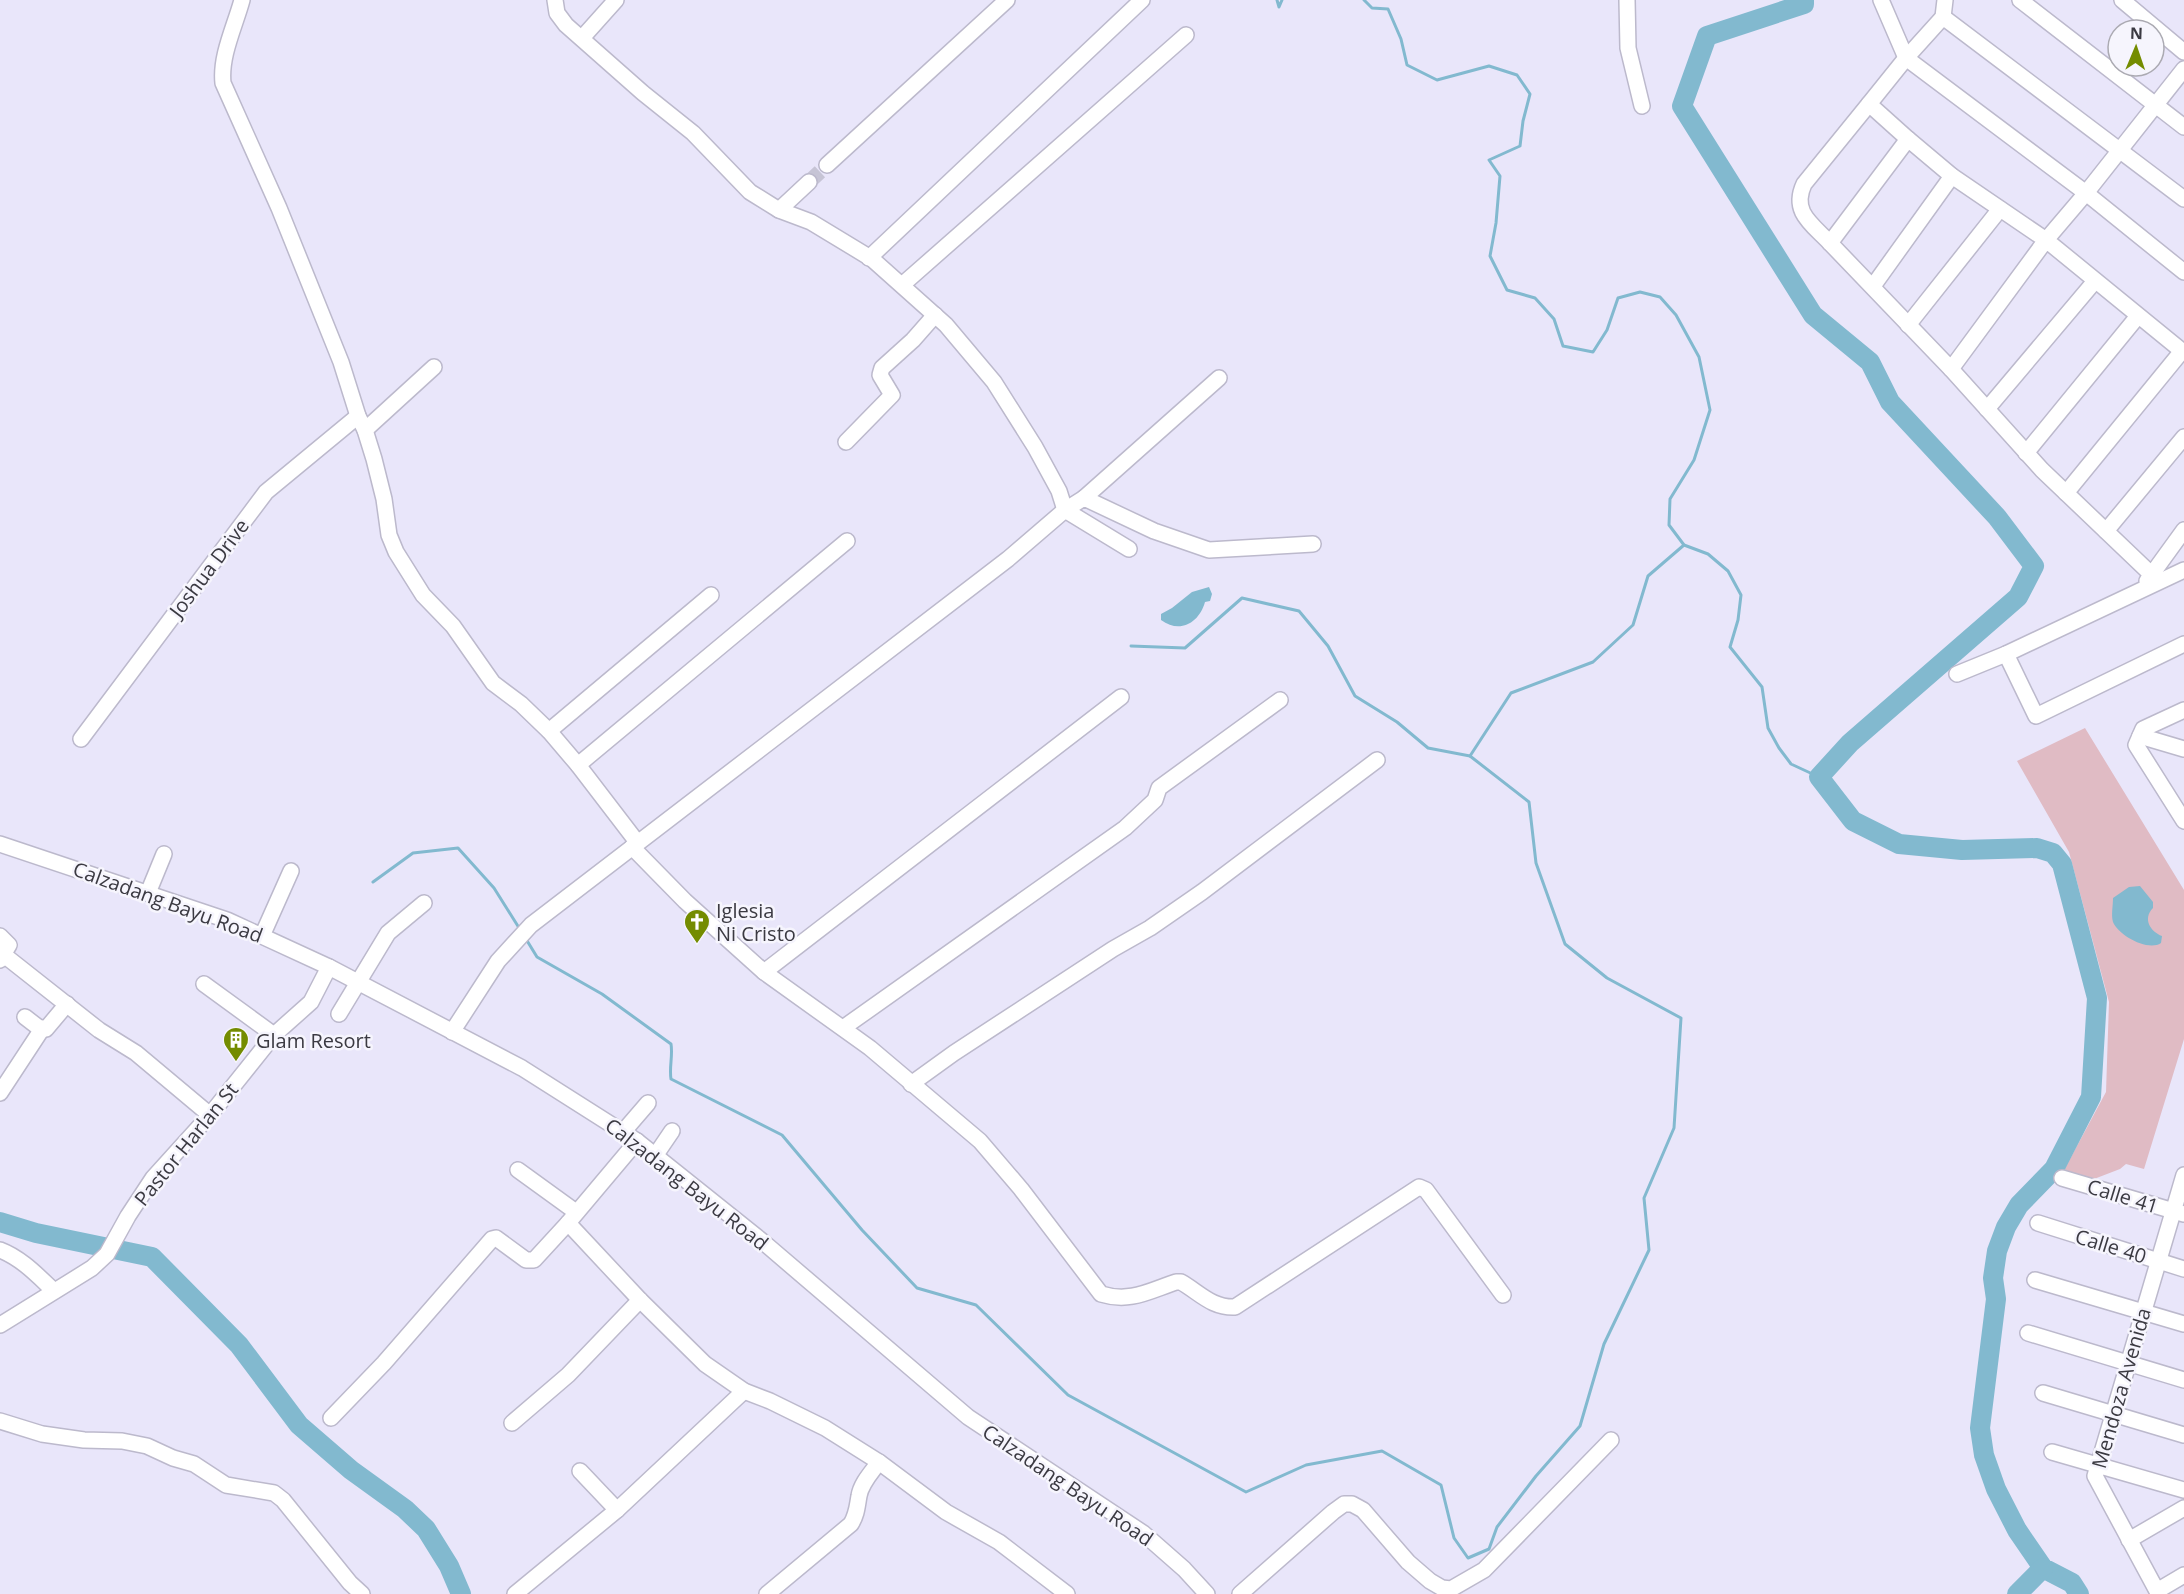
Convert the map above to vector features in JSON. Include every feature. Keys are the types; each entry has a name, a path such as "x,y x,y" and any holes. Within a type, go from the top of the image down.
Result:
{"street":[{"path":"242,0 226,55 222,83 301,261 341,362 362,423 384,499 389,535 396,552 423,595 453,626 494,682 549,731 578,765 634,845 685,901 764,972 870,1048 961,1124 1021,1189 1101,1294 1115,1299 1127,1299 1181,1282 1210,1303 1223,1308 1234,1307 1419,1187 1426,1190 1503,1295"},
{"path":"555,0 557,13 566,25 643,93 693,133 750,192 779,210 811,222 869,258 956,335 994,382 1035,447 1059,491 1065,510 1129,549"},
{"path":"582,38 616,0"},
{"path":"827,165 1007,0"},
{"path":"869,258 1142,0"},
{"path":"1627,0 1628,48 1642,106"},
{"path":"1881,0 1906,58 2086,193 2184,272"},
{"path":"1945,0 1944,17 1906,58 1804,184 1798,203 1805,216 1951,369 2026,453 2152,575"},
{"path":"2020,0 2184,127"},
{"path":"2122,0 2184,51"},
{"path":"1944,17 2184,199"},
{"path":"902,285 1186,35"},
{"path":"1951,369 2046,240 2184,69"},
{"path":"1869,104 1953,176 2046,240 2183,351 2066,493"},
{"path":"1830,243 1908,139"},
{"path":"1873,286 1953,176"},
{"path":"779,210 809,182"},
{"path":"1908,325 2000,209"},
{"path":"1987,409 2095,281"},
{"path":"846,442 892,395 880,375 882,368 914,340 935,315"},
{"path":"2026,453 2138,316"},
{"name":"Joshua Drive","path":"81,739 266,492 362,423 434,367"},
{"path":"452,1032 493,967 531,926 1008,559 1065,510 1084,498 1219,378"},
{"path":"2106,531 2184,437"},
{"path":"1084,498 1154,531 1209,550 1314,544"},
{"path":"2142,589 2184,530"},
{"path":"578,765 847,541"},
{"path":"1958,674 2006,654 2184,570"},
{"path":"549,731 711,595"},
{"path":"2006,654 2036,716 2184,644"},
{"path":"764,972 1121,697"},
{"path":"843,1028 1125,828 1155,800 1159,788 1280,700"},
{"path":"2184,710 2143,729 2136,745 2178,804 2184,821"},
{"path":"2140,736 2184,750"},
{"path":"911,1084 1113,949 1150,928 1377,760"},
{"name":"Calzadang Bayu Road","path":"0,844 227,920 329,967 522,1068 637,1141 762,1241 968,1417 1143,1533 1184,1569 1207,1594"},
{"path":"148,893 164,854"},
{"path":"262,936 291,871"},
{"path":"339,1014 388,933 424,903"},
{"path":"0,936 9,945 2,958 67,1004 99,1030 136,1053 210,1115"},
{"name":"Pastor Harlan St","path":"0,1324 92,1268 107,1254 128,1215 153,1178 210,1115 274,1035 310,1002 329,967"},
{"path":"204,984 274,1035"},
{"path":"0,1093 42,1029 46,1029 53,1023 67,1004"},
{"path":"25,1017 42,1029"},
{"path":"624,1132 648,1102"},
{"path":"655,1156 672,1131"},
{"path":"331,1418 349,1402 492,1239 496,1238 526,1260 534,1260 637,1141"},
{"path":"518,1170 572,1217 640,1300 705,1364 744,1391 825,1428 879,1462 946,1512 999,1542 1067,1594"},
{"name":"Mendoza Avenida","path":"2182,1581 2157,1591 2095,1476 2158,1261 2179,1212 2184,1175"},
{"name":"Calle 41","path":"2062,1178 2179,1212"},
{"name":"Calle 40","path":"2038,1224 2184,1269"},
{"path":"0,1250 26,1265 53,1290"},
{"path":"2036,1280 2184,1324"},
{"path":"512,1424 568,1375 640,1300"},
{"path":"2028,1333 2184,1380"},
{"path":"515,1594 617,1510 744,1391"},
{"path":"2043,1393 2184,1435"},
{"path":"0,1421 42,1434 84,1440 122,1441 147,1446 173,1458 194,1464 225,1485 274,1493 283,1500 362,1594"},
{"path":"1240,1594 1344,1504 1352,1504 1363,1510 1408,1562 1430,1581 1442,1588 1451,1589 1484,1570 1611,1440"},
{"path":"2052,1452 2184,1490"},
{"path":"767,1594 851,1524 857,1514 859,1496 863,1486 879,1462"},
{"path":"580,1471 617,1510"},
{"path":"2129,1540 2184,1508"}],"shaded area":[{"path":"2085,728 2184,890 2184,1039 2144,1169 2126,1164 2120,1169 2094,1179 2063,1172 2106,1092 2109,1002 2069,852 2017,761"}],"water":[{"path":"1209,587 1212,594 1210,601 1205,602 1193,621 1182,626 1175,626 1161,620 1161,614 1192,592"},
{"path":"2140,886 2153,902 2153,908 2148,916 2149,925 2162,936 2161,943 2155,945 2134,941 2121,932 2113,922 2113,898 2129,887"}],"waterway":[{"path":"1277,0 1279,7 1282,0"},
{"path":"1364,0 1372,8 1388,9 1401,39 1407,65 1437,80 1489,66 1517,75 1530,94 1520,146 1489,160 1500,176 1496,223 1490,256 1507,290 1535,298 1554,319 1563,346 1593,352 1607,330 1618,298 1640,292 1660,297 1676,315 1699,357 1710,410 1694,460 1670,499 1669,525 1684,545 1708,554 1728,571 1741,595 1738,620 1730,647 1762,687 1768,728 1779,748 1791,764 1819,777"},
{"path":"1804,0 1804,4 1707,36 1682,106 1813,315 1870,362 1890,402 1997,517 2034,566 2018,597 1850,743 1819,777 1853,821 1899,844 1962,850 2037,848 2053,853 2062,864 2097,998 2091,1097 2054,1169 2019,1205 2006,1227 1997,1251 1993,1278 1996,1299 1980,1428 1984,1455 1996,1489 2017,1530 2043,1568 2072,1583 2079,1594"},
{"path":"526,939 537,957 602,994 671,1044 671,1079 782,1135 862,1230 917,1288 976,1305 1068,1395 1246,1492 1306,1465 1382,1451 1441,1485 1454,1538 1468,1558 1489,1549 1497,1527 1536,1476 1580,1426 1604,1344 1649,1250 1644,1198 1674,1128 1681,1018 1607,978 1565,944 1536,863 1529,802 1470,756 1511,693 1593,662 1633,625 1648,576 1684,545"},
{"path":"1131,646 1185,648 1242,598 1299,611 1328,646 1355,696 1397,722 1428,748 1470,756"},
{"path":"373,882 413,853 458,848 494,888 521,931"},
{"path":"0,1222 36,1233 152,1257 239,1345 299,1425 351,1470 405,1509 426,1529 449,1566 461,1594"},
{"path":"2017,1594 2043,1568"}],"tunnel":[{"path":"809,182 827,165"}],"place":[{"name":"Iglesia Ni Cristo","path":"697,945"},
{"name":"Glam Resort","path":"236,1063"}]}
